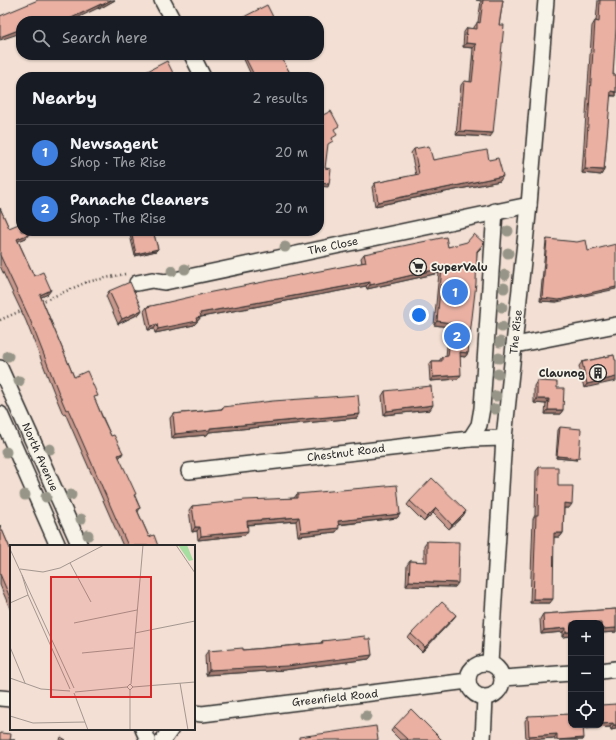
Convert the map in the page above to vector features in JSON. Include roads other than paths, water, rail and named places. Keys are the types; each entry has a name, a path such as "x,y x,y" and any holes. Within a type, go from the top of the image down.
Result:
{"street":[{"path":"162,0 171,16"},
{"name":"The Rise","path":"490,663 504,438 529,205 546,0"},
{"path":"194,60 200,72"},
{"name":"The Close","path":"135,278 165,282 529,205"},
{"path":"470,439 479,425 482,408 495,211"},
{"path":"514,345 616,325"},
{"name":"North Avenue","path":"0,368 80,545"},
{"path":"482,408 506,418"},
{"name":"North Avenue","path":"0,414 58,545"},
{"name":"Chestnut Road","path":"189,472 470,439 504,438"},
{"path":"484,663 490,663 499,669 503,678 500,690 491,697 485,698 475,695 469,686 468,676 474,667 484,663"},
{"path":"604,670 616,669"},
{"path":"503,678 568,673"},
{"name":"Greenfield Road","path":"197,715 468,681"},
{"path":"0,698 10,699"},
{"path":"483,740 485,698"},
{"path":"143,730 148,740"},
{"path":"163,740 170,730"}],"place":[{"name":"SuperValu","path":"418,267"},
{"name":"Newsagent","path":"455,292"},
{"name":"Panache Cleaners","path":"457,336"},
{"name":"Claunog","path":"598,373"}]}
